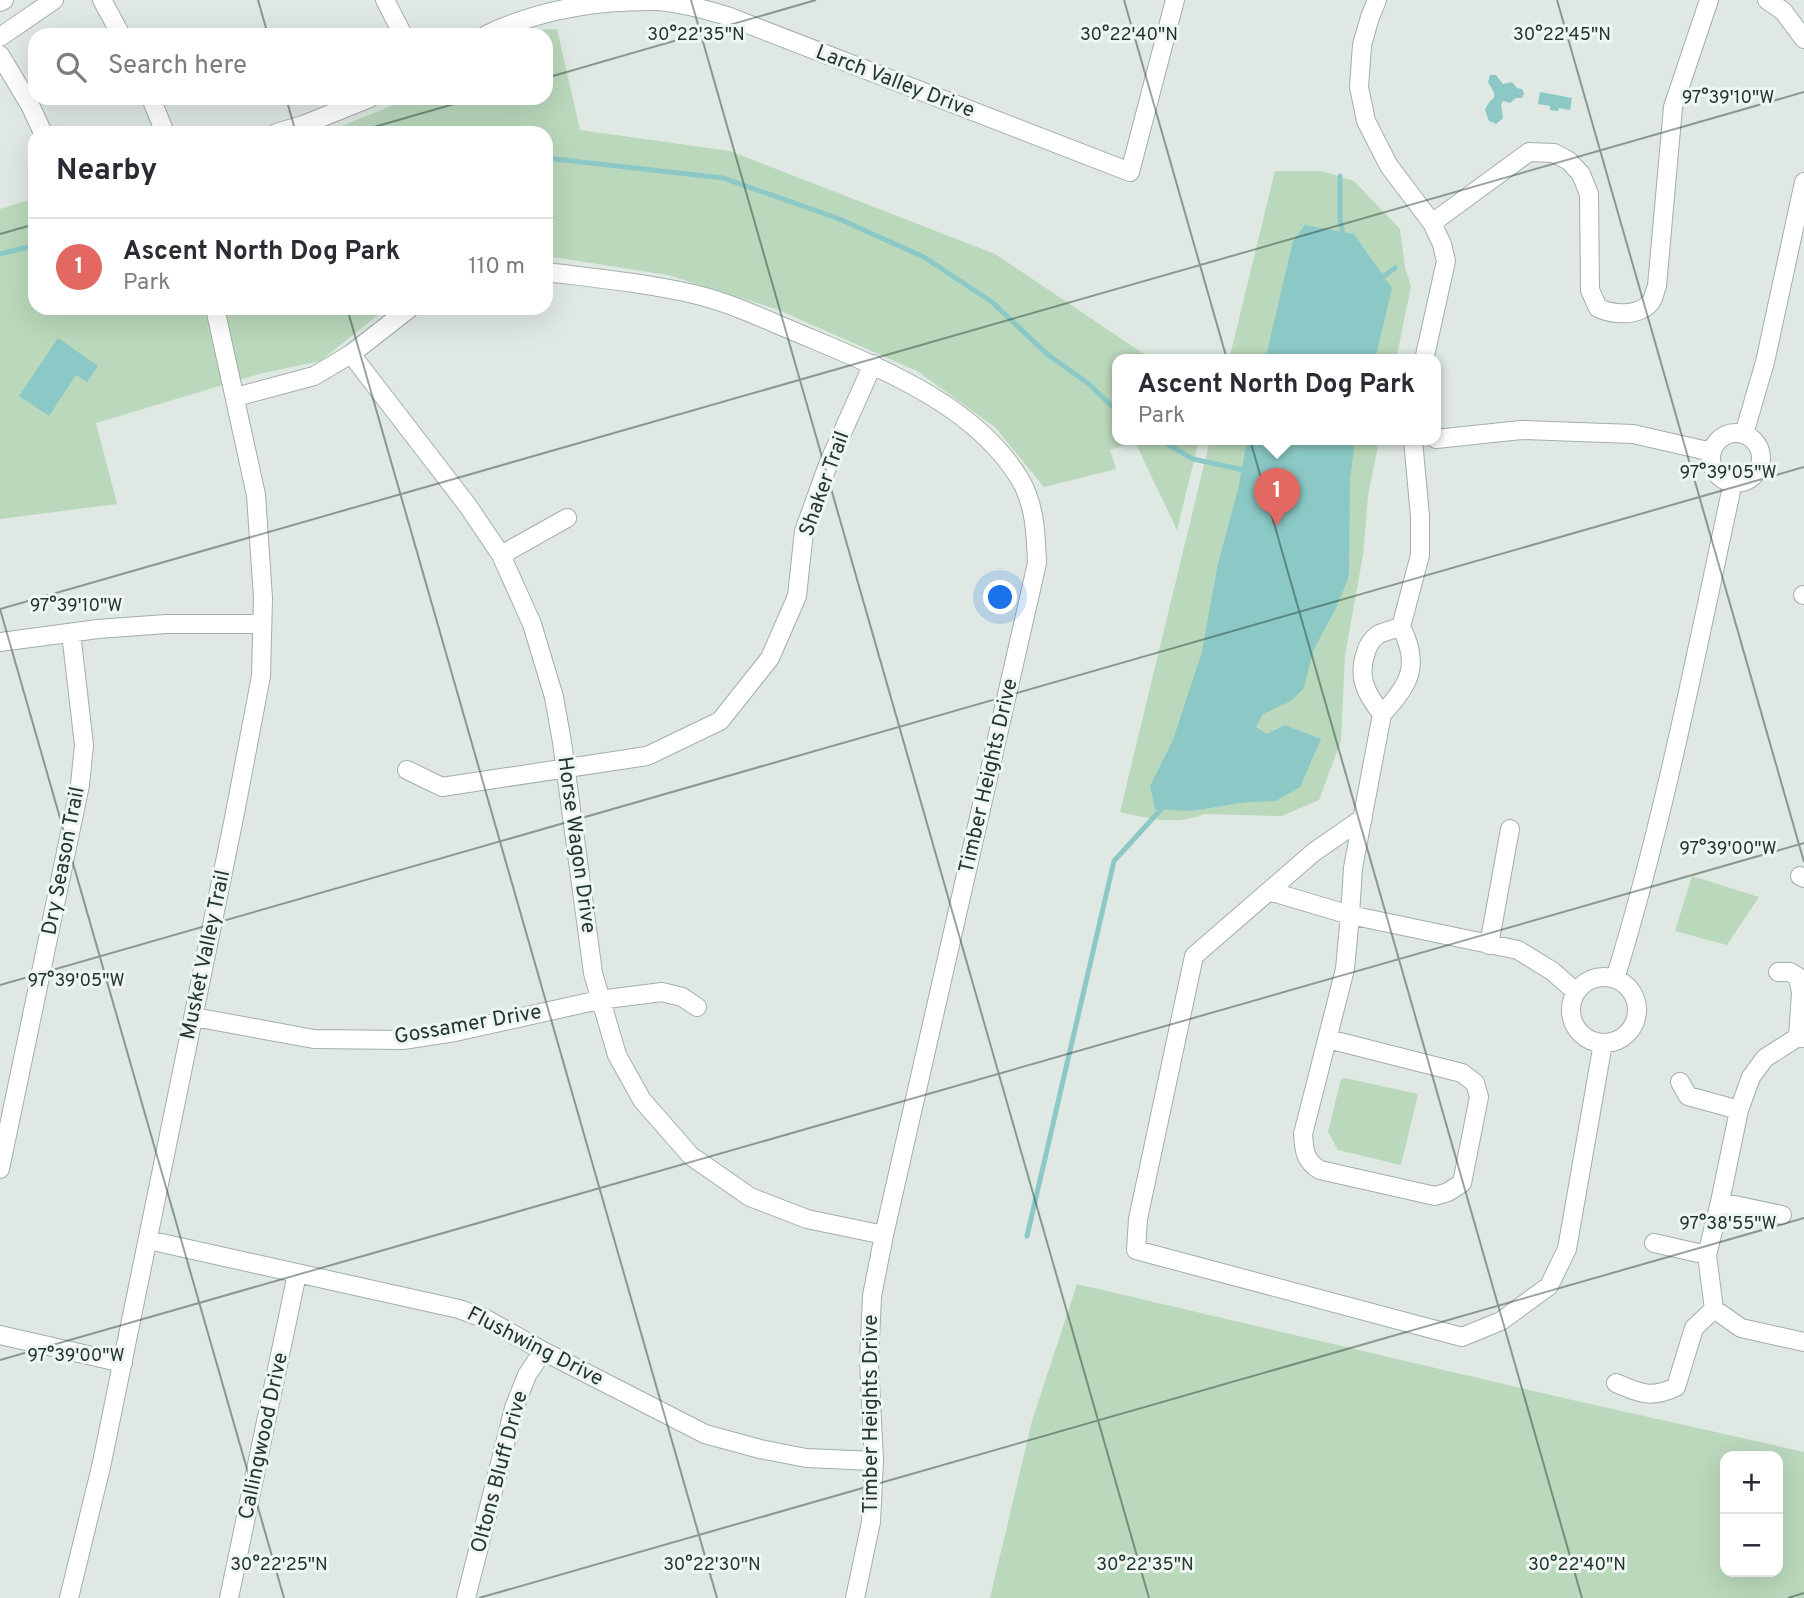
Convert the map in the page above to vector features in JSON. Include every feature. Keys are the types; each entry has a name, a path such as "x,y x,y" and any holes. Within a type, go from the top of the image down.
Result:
{"street":[{"path":"0,37 54,0"},
{"path":"102,0 117,28"},
{"path":"384,0 399,28"},
{"name":"Larch Valley Drive","path":"501,28 547,12 584,4 656,1 693,6 727,16 1130,172 1175,0"},
{"path":"1377,0 1363,46 1359,87 1366,121 1389,166 1432,223 1442,244 1446,261 1425,354"},
{"path":"1432,223 1529,152 1554,153 1569,161 1581,174 1588,194 1590,290 1598,308 1623,315 1651,301 1657,286 1672,107 1709,0"},
{"path":"1767,0 1783,10 1804,39"},
{"path":"3,64 28,102"},
{"path":"30,105 40,126"},
{"path":"154,105 162,126"},
{"path":"298,126 353,105"},
{"path":"1744,434 1765,362 1804,185"},
{"name":"Timber Heights Drive","path":"553,273 629,282 696,295 751,313 873,364 931,395 992,441 1021,482 1036,522 1037,563 872,1296 869,1362 874,1461 871,1522 855,1598"},
{"name":"Musket Valley Trail","path":"69,1598 102,1467 261,676 263,598 256,495 217,315"},
{"path":"236,397 314,376 351,354 401,315"},
{"name":"Horse Wagon Drive","path":"351,354 468,506 501,555 532,624 554,697 599,1000 617,1055 642,1100 691,1156 750,1197 807,1219 884,1235"},
{"name":"Shaker Trail","path":"407,770 442,787 647,756 720,721 770,659 797,596 804,531 829,462 873,364"},
{"path":"1441,438 1521,430 1633,434 1712,452"},
{"path":"1736,433 1744,434 1757,444 1761,459 1759,467 1749,479 1733,482 1718,475 1712,452 1721,438 1736,433"},
{"path":"1328,1039 1462,1073 1475,1083 1479,1097 1462,1183 1448,1192 1434,1196 1320,1170 1311,1165 1304,1153 1303,1134 1345,969 1353,868 1382,714 1407,683 1412,658 1410,644 1401,627 1420,555 1420,516 1413,445"},
{"path":"1615,979 1636,912 1733,482"},
{"path":"501,555 567,518"},
{"path":"0,642 166,624 262,624"},
{"path":"1382,714 1369,697 1362,679 1362,664 1368,644 1380,634 1401,627"},
{"name":"Dry Season Trail","path":"0,1168 80,785 84,745 71,633"},
{"path":"1363,818 1314,852 1194,956 1138,1219 1136,1250 1462,1337 1501,1321 1549,1286 1567,1249 1603,1043"},
{"path":"1489,945 1510,829"},
{"path":"1269,891 1350,915 1518,950 1552,971 1576,992"},
{"path":"1778,972 1790,972 1798,977 1801,993 1801,1038 1765,1058 1751,1077 1739,1110 1707,1255 1714,1309 1741,1328 1804,1342"},
{"path":"1594,979 1615,979 1631,992 1635,1001 1634,1021 1622,1037 1613,1042 1603,1043 1584,1037 1573,1021 1572,1001 1576,992 1594,979"},
{"name":"Gossamer Drive","path":"194,1017 314,1039 403,1040 455,1032 599,1000 662,992 682,997 697,1007"},
{"path":"1680,1082 1688,1096 1739,1110"},
{"path":"1720,1202 1782,1215"},
{"name":"Flushwing Drive","path":"148,1240 459,1309 486,1319 542,1351 705,1434 806,1458 874,1461"},
{"path":"1654,1243 1707,1255"},
{"name":"Callingwood Drive","path":"229,1598 297,1274"},
{"path":"1616,1383 1642,1394 1662,1394 1676,1387 1694,1328 1714,1309"},
{"path":"0,1335 123,1363"},
{"name":"Oltons Bluff Drive","path":"466,1598 514,1408 527,1375 542,1351"}],"green space":[{"path":"553,29 557,29 580,130 730,151 995,254 1144,354 1112,354 1112,445 1126,445 1110,450 1116,469 1044,487 995,427 917,371 776,309 668,275 553,257 553,126 342,126 392,105 553,105"},
{"path":"1275,171 1321,171 1354,181 1400,229 1405,268 1411,286 1397,354 1230,354"},
{"path":"28,200 28,315 378,315 320,361 259,374 96,423 117,504 0,519 0,209"},
{"path":"1136,445 1198,445 1177,530"},
{"path":"1209,445 1378,445 1368,496 1363,555 1345,656 1341,741 1319,800 1282,816 1204,814 1172,820 1120,812"},
{"path":"1692,876 1759,897 1727,945 1675,931"},
{"path":"1341,1079 1418,1094 1401,1165 1338,1150 1328,1132"},
{"path":"1077,1284 1804,1452 1804,1598 990,1598 1032,1421"}],"water":[{"path":"1490,75 1496,75 1503,84 1512,82 1524,93 1522,98 1516,98 1510,103 1503,101 1503,118 1496,124 1489,121 1485,110 1494,98 1488,82"},
{"path":"1540,92 1572,98 1570,110 1550,110 1550,106 1538,104"},
{"path":"1305,225 1354,234 1392,288 1376,354 1266,354 1293,241"},
{"path":"58,338 98,366 87,382 76,375 49,416 19,396"},
{"path":"1246,445 1354,445 1350,480 1349,576 1337,606 1313,651 1304,688 1292,700 1263,714 1256,727 1267,734 1285,725 1321,739 1300,787 1276,801 1247,802 1191,811 1155,809 1150,786 1173,740 1202,652 1217,568 1238,489"}],"waterway":[{"path":"553,159 723,178 837,218 924,257 992,302 1047,354 1089,384 1112,406"},
{"path":"1340,176 1340,219 1343,236"},
{"path":"0,254 28,247"},
{"path":"1380,279 1395,268"},
{"path":"1169,445 1193,459 1248,471"},
{"path":"1027,1236 1114,861 1164,806"}],"place":[{"name":"Ascent North Dog Park","path":"1277,526"}]}
